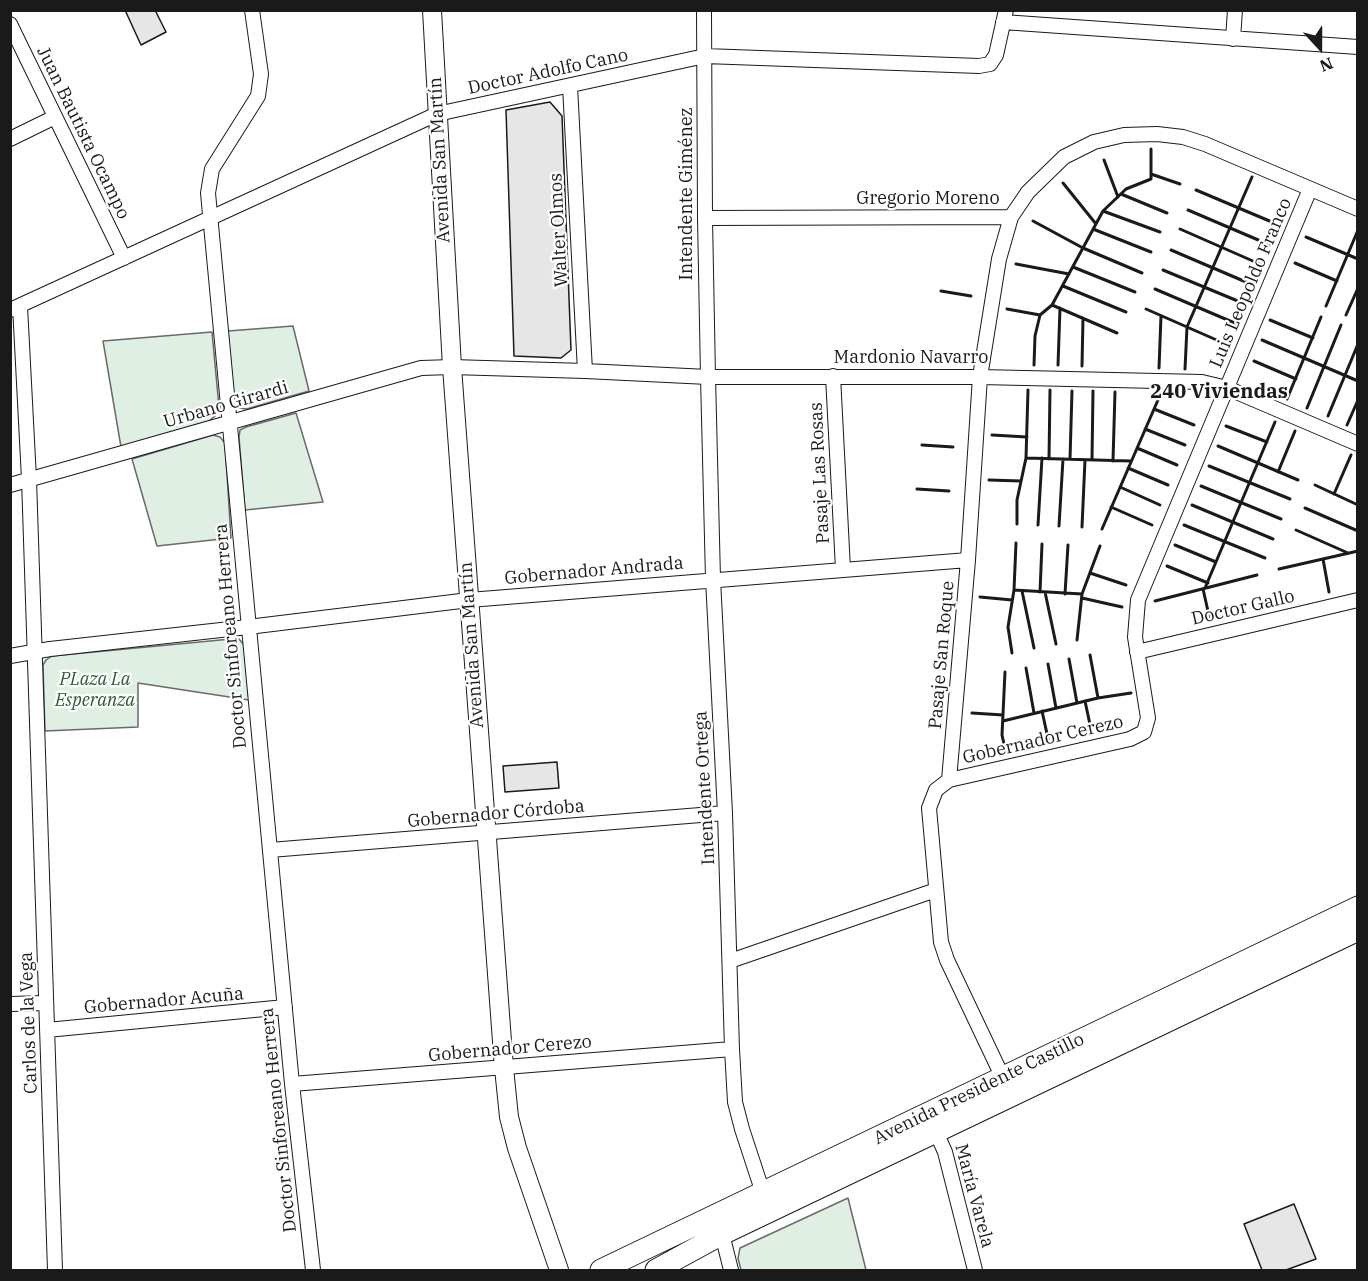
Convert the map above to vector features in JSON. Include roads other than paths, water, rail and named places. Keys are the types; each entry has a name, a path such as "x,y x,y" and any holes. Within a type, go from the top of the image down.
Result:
{"main road":[{"name":"Avenida San Martín","path":"432,10 452,368 504,1068 509,1117 517,1148 559,1270"},
{"name":"Avenida Presidente Castillo","path":"601,1270 1358,907"},
{"name":"Avenida Presidente Castillo","path":"656,1270 722,1234 1358,930"}],"street":[{"name":"Doctor Sinforeano Herrera","path":"252,10 261,74 258,96 212,169 208,193 292,1084 313,1270"},
{"name":"Intendente Giménez","path":"704,10 708,377"},
{"path":"1233,39 1235,10"},
{"name":"Doctor Adolfo Cano","path":"15,308 437,114 705,56 979,66 990,64 996,55 1005,16"},
{"path":"1005,16 1233,39 1358,47"},
{"name":"Juan Bautista Ocampo","path":"10,24 124,258"},
{"name":"Walter Olmos","path":"570,86 585,372"},
{"path":"10,139 55,117"},
{"name":"Gregorio Moreno","path":"705,218 1011,217 1028,192 1064,158 1094,142 1124,135 1157,134 1182,137 1205,144 1358,208"},
{"name":"Luis Leopoldo Franco","path":"1144,732 1148,718 1135,637 1138,600 1310,189"},
{"name":"Pasaje San Roque","path":"949,780 968,560 980,376 999,259 1011,217"},
{"name":"Carlos de la Vega","path":"15,308 29,480 56,1270"},
{"name":"Urbano Girardi","path":"10,485 422,368 452,368"},
{"name":"Mardonio Navarro","path":"452,368 708,377 980,376 1202,382 1227,388 1358,444"},
{"name":"Pasaje Las Rosas","path":"832,376 843,569"},
{"name":"Intendente Ortega","path":"708,377 713,579 725,813 735,1102 763,1193"},
{"name":"Gobernador Andrada","path":"10,656 468,600 968,560"},
{"name":"Doctor Gallo","path":"1137,652 1358,600"},
{"name":"Gobernador Cerezo","path":"949,780 1130,739 1144,732"},
{"path":"949,780 936,790 929,808 941,942 947,960 1003,1078"},
{"name":"Gobernador Córdoba","path":"270,850 725,813"},
{"path":"730,961 936,890"},
{"path":"10,1004 46,1002"},
{"name":"Gobernador Acuña","path":"47,1030 285,1007"},
{"name":"Gobernador Cerezo","path":"292,1084 732,1049"},
{"name":"María Varela","path":"936,1132 945,1152 975,1270"},
{"path":"722,1234 731,1270"}],"district":[{"name":"240 Viviendas","path":"1219,392"}],"park label":[{"name":"PLaza La Esperanza","path":"95,690"}]}
